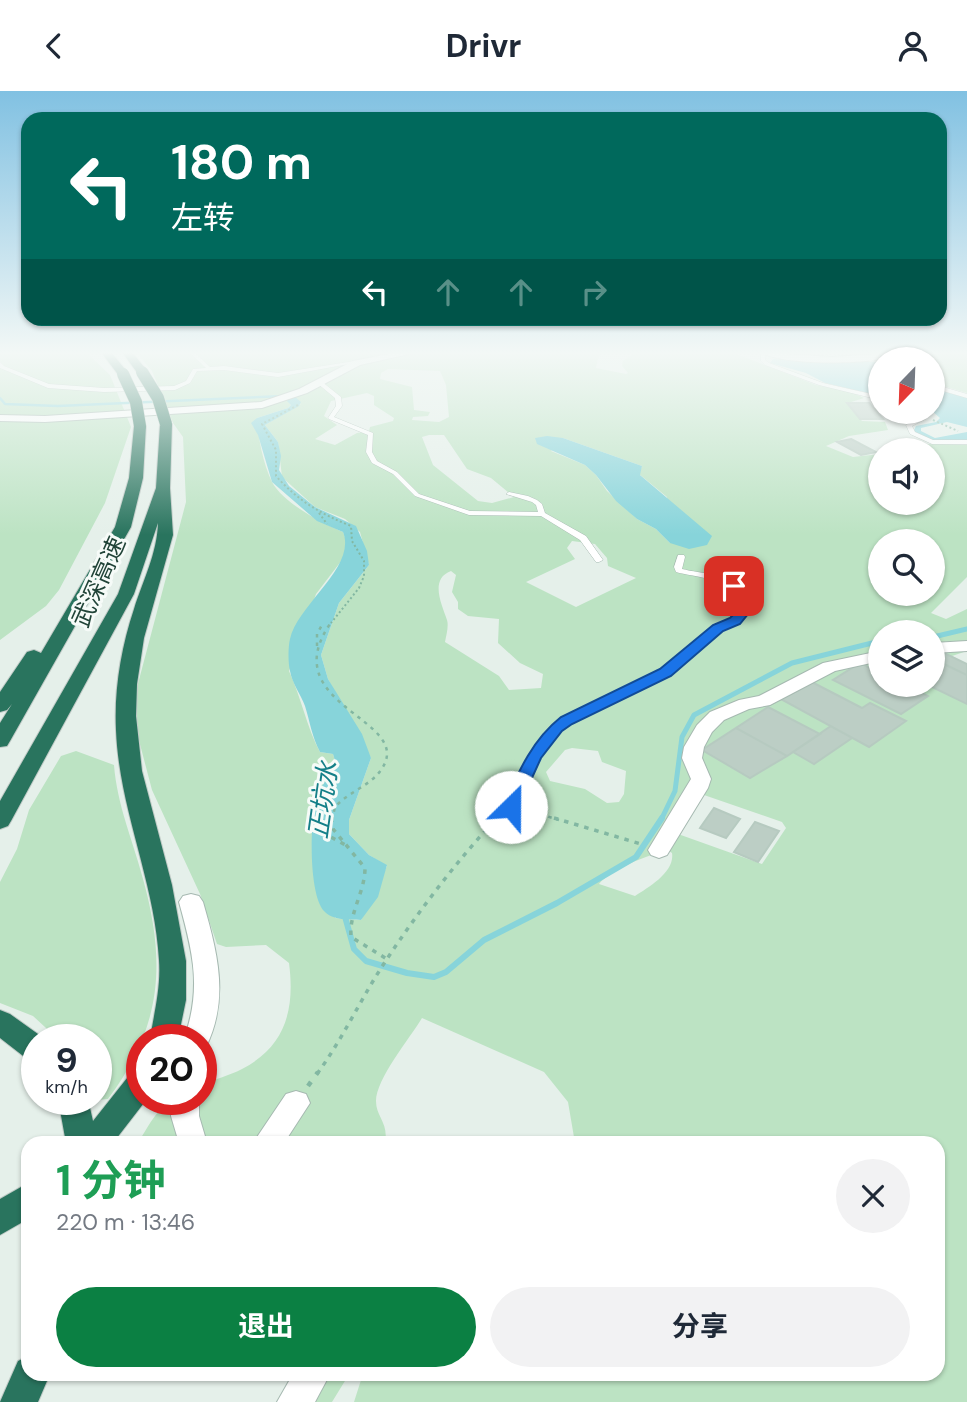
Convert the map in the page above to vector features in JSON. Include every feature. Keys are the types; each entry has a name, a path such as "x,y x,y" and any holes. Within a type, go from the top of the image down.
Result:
{"highway":[{"name":"武深高速","path":"0,741 122,527 136,478 140,426 138,413"},
{"name":"武深高速","path":"0,821 126,594 163,488 166,424 163,413"},
{"path":"163,488 166,526 162,550 137,627 125,689 130,759 161,889 173,958 173,1012 169,1024"},
{"path":"0,706 122,527"},
{"path":"0,1022 21,1038"},
{"path":"98,1136 126,1103"},
{"path":"76,1115 81,1136"},
{"path":"0,1219 21,1204"},
{"path":"19,1402 28,1381"}],"street":[{"path":"0,418 46,419 144,413"},
{"path":"945,647 967,646"},
{"path":"659,850 698,788 701,779 692,758 694,747 704,729 717,716 745,704 764,701 829,667 868,659"},
{"path":"191,902 210,974 207,1009 202,1024"},
{"path":"272,1136 296,1103"},
{"path":"185,1115 191,1136"},
{"path":"295,1402 308,1381"}],"lane":[{"path":"334,413 331,418 371,434 369,452 374,462 395,473 417,495 469,513 542,514 583,538 599,560"},
{"path":"911,424 909,425 912,433 932,442 967,443"},
{"path":"509,494 536,500 542,508 542,514"},
{"path":"511,807 533,756 566,720 666,673 718,628 735,621 741,614 744,601 739,591 718,580 680,570 678,567 681,557"}],"path":[{"path":"279,413 268,418 261,426 276,450 278,479 319,513 352,528 352,540 364,558 365,571 352,596 322,634 317,646"},
{"path":"942,424 958,431"},
{"path":"319,513 326,523 337,519"},
{"path":"323,623 317,634 316,669 321,684 338,704 381,736 385,746 386,757 379,773 367,785 342,799 330,815 333,829 362,862 366,876 349,925 351,937 387,959"},
{"path":"296,1103 336,1048 387,959 478,838 504,810 511,807 635,842"},
{"path":"321,819 331,837 350,848"}],"green space":[{"path":"0,413 125,413 131,427 105,503 59,590 46,606 0,640"},
{"path":"169,413 272,413 257,418 260,442 272,482 277,490 304,511 343,532 347,543 345,556 316,594 289,671 320,752 333,754 336,764 318,793 335,918 361,920 387,866 369,855 349,834 349,820 371,758 328,679 321,655 339,603 369,565 360,532 345,519 315,507 282,477 278,442 265,425 285,413 325,413 324,416 337,425 315,439 335,445 357,433 369,431 370,427 393,421 394,418 387,413 429,413 428,416 413,417 412,420 439,422 449,417 449,413 856,413 868,424 886,424 888,430 849,436 826,446 853,457 868,455 868,515 945,515 945,444 967,445 967,577 945,599 945,529 868,529 868,606 938,606 931,613 946,619 967,609 967,651 952,656 967,664 967,1402 354,1402 361,1381 945,1381 945,1136 574,1136 568,1102 544,1072 422,1018 387,1070 377,1092 377,1107 386,1136 142,1136 156,1115 217,1115 217,1079 257,1060 278,1037 288,1011 291,980 289,963 266,945 226,947 217,944 200,894 152,790 136,729 135,695 186,502 183,437","holes":["444,435 467,469 491,478 514,497 492,503 478,501 433,465 422,437","563,438 642,466 639,474 667,497 670,543 656,529 637,519 607,491 585,465 551,451","572,541 595,544 607,558 608,566 636,578 576,607 526,582 575,559 567,548","451,571 456,575 452,592 458,602 458,609 468,616 499,619 498,643 520,663 543,674 541,688 509,690 499,676 445,642 448,622 439,593 440,580","572,748 598,751 602,762 626,771 624,794 619,802 607,803 585,789 550,781 546,772 565,750","704,795 782,822 786,828 762,864 678,834","669,851 672,853 672,860 665,873 635,896 599,884 621,868"]},
{"path":"76,751 114,765 118,794 151,910 156,968 149,1021 148,1024 126,1024 126,1073 112,1093 112,1024 42,1024 33,1016 0,1003 0,882 17,849 29,810 61,756"},
{"path":"295,1381 345,1381 332,1402 276,1402"}],"water":[{"path":"272,413 286,413 265,425 278,442 281,456 279,470 289,486 315,507 356,526 367,551 369,565 339,603 321,655 328,679 362,734 371,758 349,820 349,834 369,855 387,865 378,897 361,920 341,919 328,914 319,902 315,888 313,817 319,792 336,764 333,754 320,752 317,746 305,706 291,675 289,659 289,642 295,626 342,559 345,545 343,532 317,521 272,482 258,435 251,423"},
{"path":"945,413 967,413 967,427 947,422"},
{"path":"938,424 921,428 921,431 935,438 927,438 913,432 916,426"},
{"path":"967,432 967,441 945,441 945,438 935,438"},
{"path":"535,438 563,438 642,466 640,475 712,536 707,545 689,549 670,543 656,529 637,519 616,501 585,465 537,444"}],"building":[{"path":"855,413 868,413 868,419 860,419"},
{"path":"851,439 868,448 868,454 861,455 837,442"},
{"path":"945,653 967,664 967,675 945,664"},
{"path":"860,663 868,667 868,697 926,697 901,714 833,680"},
{"path":"945,665 967,675 967,704 945,693"},
{"path":"806,679 862,708 870,703 906,721 869,747 777,697"},
{"path":"768,707 820,734 787,756 736,728"},
{"path":"831,726 852,738 814,764 793,752"},
{"path":"736,728 787,756 750,778 702,750"},
{"path":"714,808 740,819 726,838 700,828"},
{"path":"755,822 779,831 758,862 734,852"}],"waterway":[{"name":"正坑水","path":"945,634 967,629"},
{"name":"正坑水","path":"662,818 675,791 682,737 694,715 792,663 868,644"},
{"name":"正坑水","path":"344,913 354,949 366,961 407,973 434,977 446,972 484,940 557,903 636,857 662,818"}],"route":[{"path":"511,807 533,756 566,720 666,673 718,628 735,621 741,614 744,601 734,586"}]}
